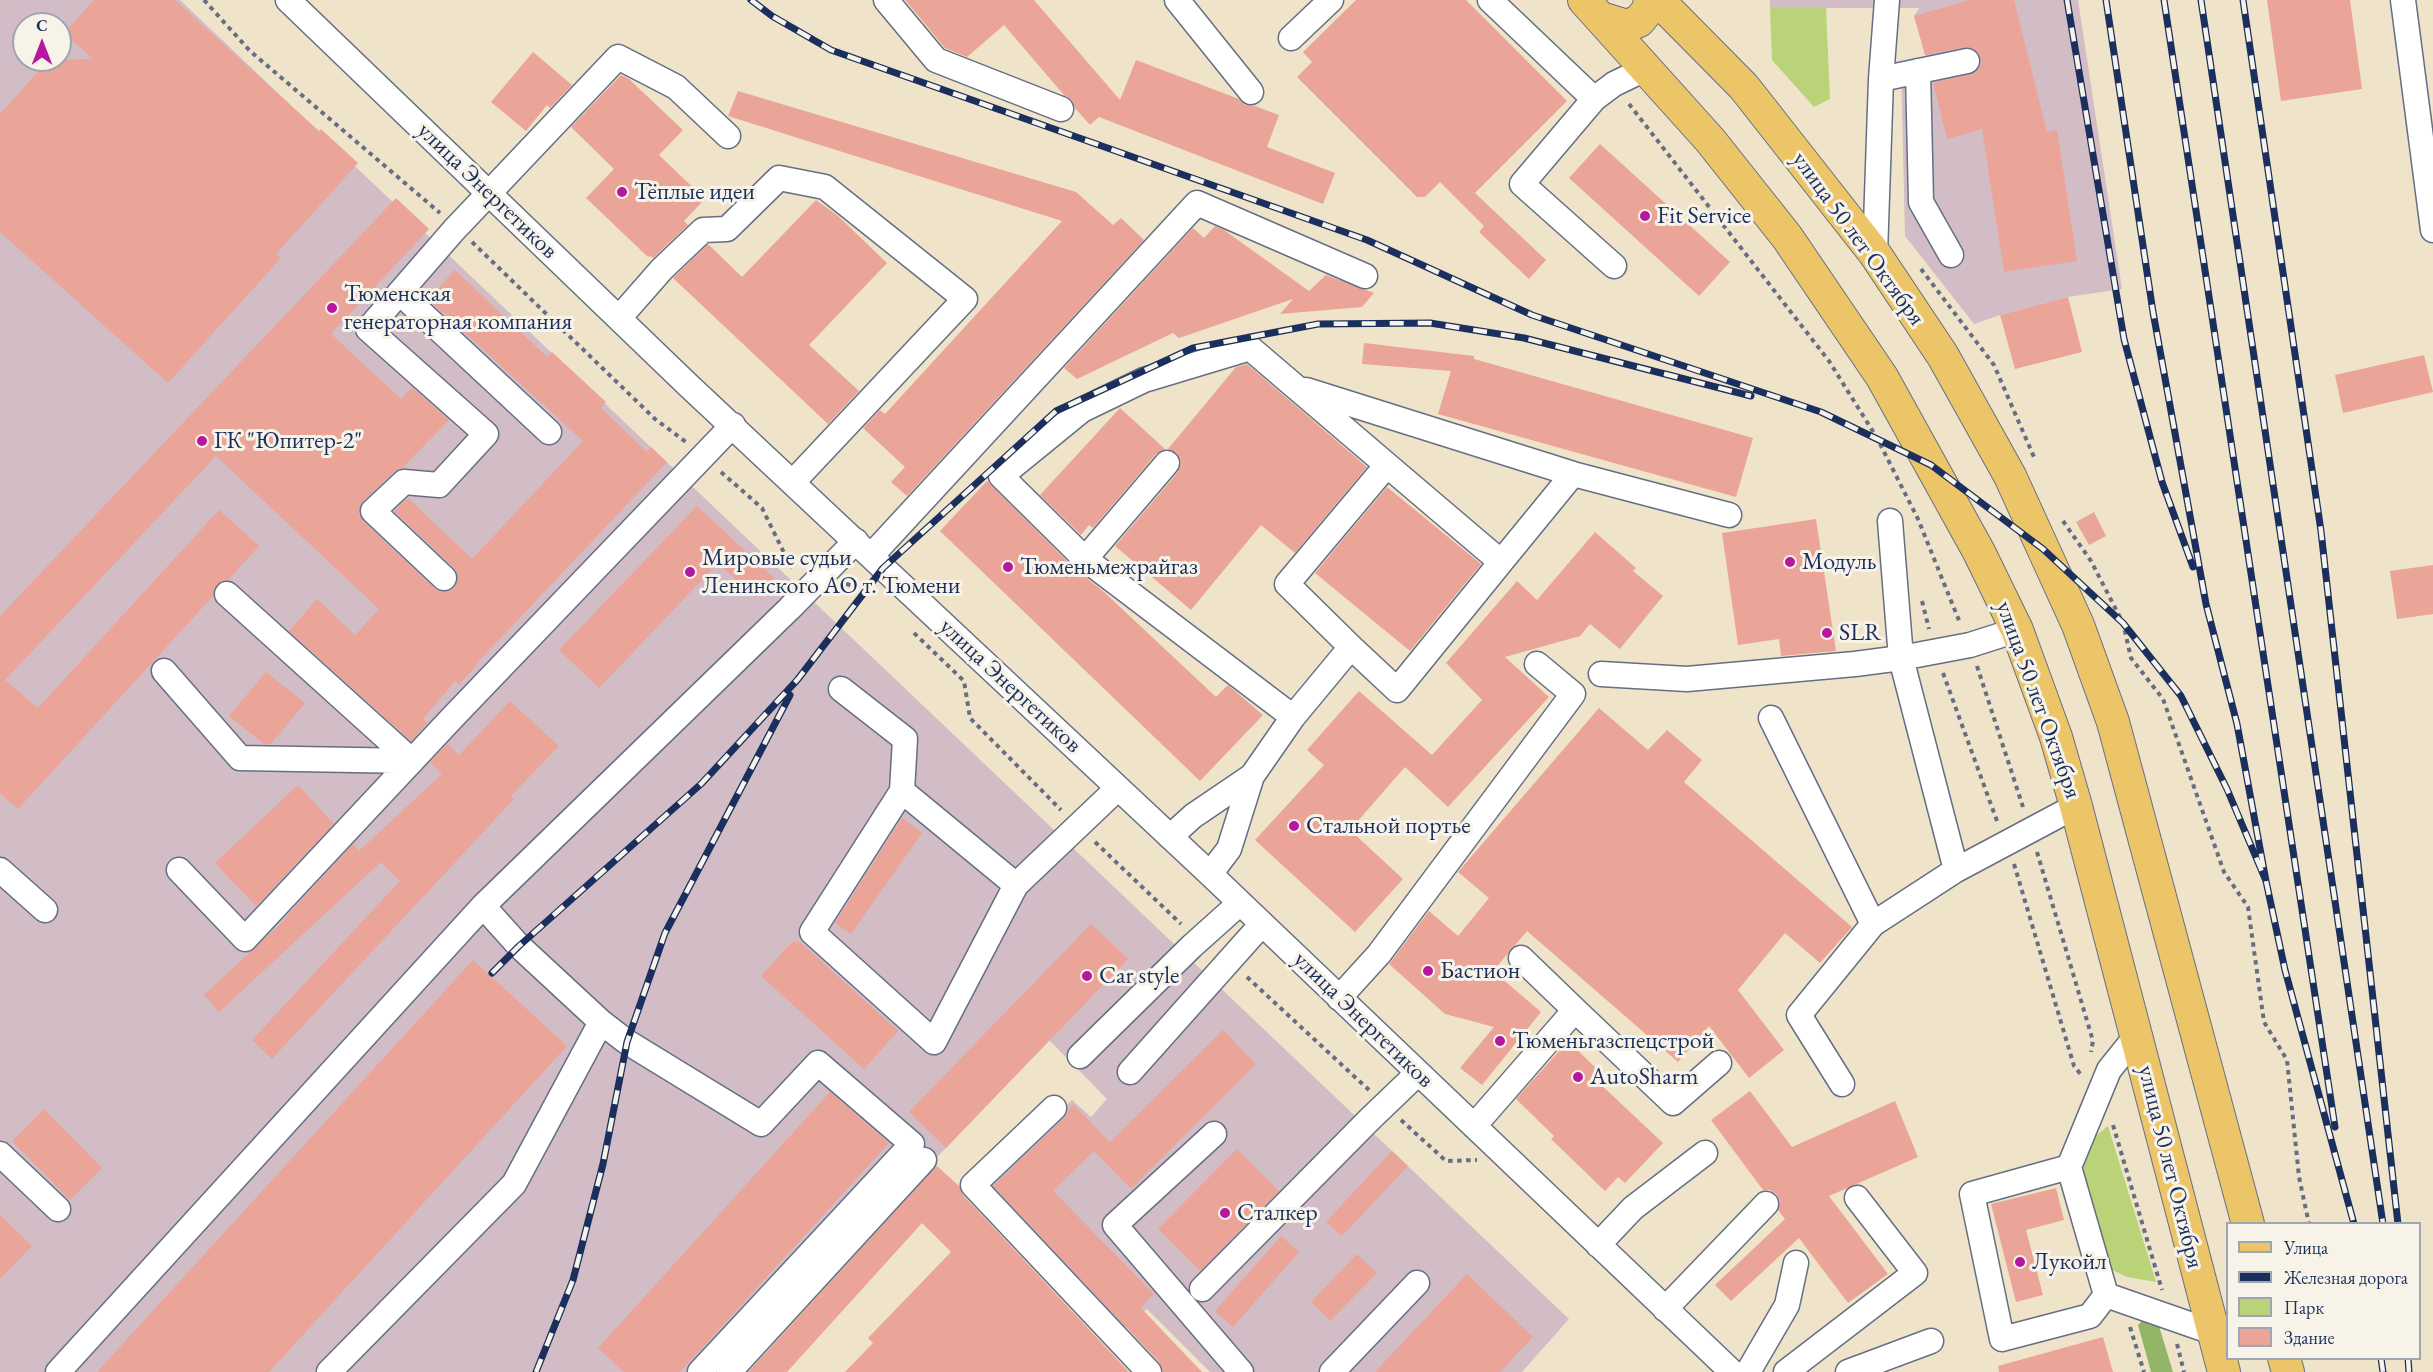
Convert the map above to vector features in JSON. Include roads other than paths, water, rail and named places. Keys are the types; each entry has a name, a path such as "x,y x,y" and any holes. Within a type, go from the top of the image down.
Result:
{"main road":[{"path":"1592,9 1627,26 1639,21 1648,10 1650,0"},
{"name":"улица 50 лет Октября","path":"1658,0 1744,87 1875,254 1943,356 2010,476 2078,625 2113,722 2247,1222"},
{"name":"улица 50 лет Октября","path":"1592,9 1710,140 1787,237 1882,377 1980,552 2017,630 2056,737 2076,806 2224,1372"}],"street":[{"name":"улица Энергетиков","path":"288,0 619,318 1210,874 1732,1372"},
{"path":"886,0 936,60 1060,109"},
{"path":"1177,0 1251,92"},
{"path":"1291,38 1331,0"},
{"path":"1490,0 1594,99"},
{"path":"1875,254 1881,80 1887,0"},
{"path":"2403,0 2433,230"},
{"path":"444,578 373,511 404,482 439,485 486,434 368,329 457,227 618,57 676,87 728,136"},
{"path":"1881,80 1967,61"},
{"path":"1614,266 1522,184 1594,99 1614,84 1647,68"},
{"path":"1918,71 1921,202 1952,255"},
{"path":"619,318 662,269 703,230 727,230 779,178 825,186 965,299 793,482"},
{"path":"58,1372 483,906 812,587 863,549 1197,203 1365,276"},
{"path":"400,293 549,432"},
{"path":"1293,717 1085,560 1002,476 1082,410 1144,380 1250,348 1501,562"},
{"path":"1296,387 1573,474 1729,515"},
{"path":"179,870 246,939 732,425"},
{"path":"1085,560 1167,463"},
{"path":"1387,465 1287,584 1396,690 1573,474"},
{"path":"1890,520 1901,658 1956,870"},
{"path":"227,594 412,761"},
{"path":"1601,674 1687,680 1855,664 1970,645 2017,630"},
{"path":"1210,874 1229,849 1252,776 1293,717 1351,647"},
{"path":"1340,998 1386,945 1573,694 1537,664"},
{"path":"164,671 240,758 412,761"},
{"path":"841,689 905,740 902,791 812,932 934,1042 1016,885 1118,788"},
{"path":"1771,718 1873,924"},
{"path":"1170,837 1193,816 1252,776"},
{"path":"902,791 1016,885"},
{"path":"1842,1084 1799,1015 1873,924 1956,870 2076,806"},
{"path":"0,870 45,910"},
{"path":"1080,1056 1198,940 1240,903"},
{"path":"483,906 519,946 601,1022 627,1042 760,1124 818,1063 912,1144 700,1372"},
{"path":"1130,1072 1262,924"},
{"path":"1521,958 1673,1104 1719,1063"},
{"path":"1474,1126 1575,1010"},
{"path":"329,1372 514,1184 601,1022"},
{"path":"2106,1295 2069,1167 2109,1070 2137,1035"},
{"path":"1202,1289 1418,1073"},
{"path":"1054,1108 973,1185 1149,1372"},
{"path":"1214,1134 1115,1225 1241,1372"},
{"path":"1598,1245 1633,1208 1705,1153"},
{"path":"0,1154 58,1209"},
{"path":"729,1372 924,1160"},
{"path":"2069,1167 1972,1194 2002,1339 2090,1316 2106,1295"},
{"path":"1786,1372 1915,1273 1857,1198"},
{"path":"1665,1309 1766,1204"},
{"path":"1748,1372 1787,1305 1796,1263"},
{"path":"1332,1372 1417,1283"},
{"path":"2106,1295 2212,1332"},
{"path":"1848,1372 1931,1341"}],"railway":[{"path":"751,0 772,16 831,50 1367,240 1532,315 1821,412 1931,465 2043,549 2123,623 2181,696 2227,789 2266,881"},
{"path":"2067,0 2124,339 2162,482 2193,567"},
{"path":"2106,0 2153,312 2206,604 2237,724 2285,970 2353,1222"},
{"path":"2164,0 2335,1127"},
{"path":"2201,0 2383,1222"},
{"path":"2243,0 2321,531 2398,1222"},
{"path":"492,973 519,946 701,784 798,679 883,568 1056,411 1193,348 1318,324 1430,323 1524,338 1751,396"},
{"path":"536,1372 573,1280 603,1164 627,1042 665,933 790,695"},
{"path":"2381,1360 2383,1372"},
{"path":"2408,1360 2409,1372"}],"place":[{"name":"Тёплые идеи","path":"622,192"},
{"name":"Fit Service","path":"1645,216"},
{"name":"Тюменская генераторная компания","path":"332,308"},
{"name":"ГК \"Юпитер-2\"","path":"202,441"},
{"name":"Модуль","path":"1790,562"},
{"name":"Тюменьмежрайгаз","path":"1008,567"},
{"name":"Мировые судьи Ленинского АО т. Тюмени","path":"690,572"},
{"name":"SLR","path":"1827,633"},
{"name":"Стальной портье","path":"1294,826"},
{"name":"Бастион","path":"1428,971"},
{"name":"Car style","path":"1087,976"},
{"name":"Тюменьгазспецстрой","path":"1500,1041"},
{"name":"AutoSharm","path":"1578,1077"},
{"name":"Сталкер","path":"1225,1213"},
{"name":"Лукойл","path":"2020,1262"}]}
